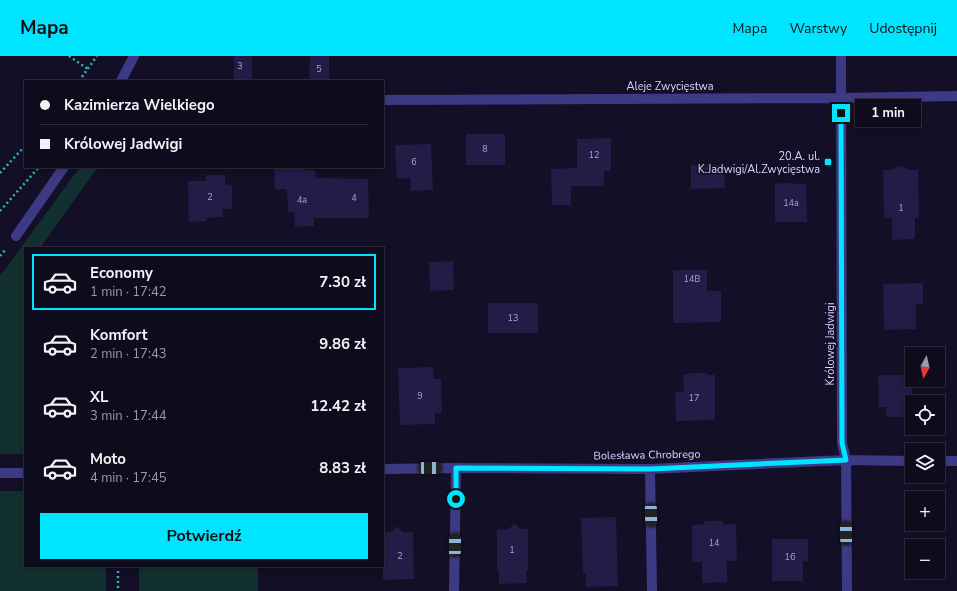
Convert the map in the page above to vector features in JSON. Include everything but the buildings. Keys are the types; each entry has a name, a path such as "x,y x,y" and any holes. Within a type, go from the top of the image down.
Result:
{"street":[{"path":"122,80 134,56"},
{"name":"Królowej Jadwigi","path":"841,56 842,443 846,460 847,591"},
{"name":"Aleje Zwycięstwa","path":"384,100 957,96"},
{"path":"16,236 63,168"},
{"name":"Bolesława Chrobrego","path":"384,469 650,469 846,460 905,460"},
{"path":"945,461 957,461"},
{"path":"454,591 456,468"},
{"path":"650,469 652,591"},
{"path":"0,473 24,473"}],"path":[{"path":"69,56 88,68"},
{"path":"80,80 97,56"},
{"path":"0,173 24,147"},
{"path":"0,210 38,168"},
{"path":"118,567 118,591"}],"green space":[{"path":"79,168 97,168 41,247 24,247 24,454 0,454 0,276"},
{"path":"0,491 24,491 24,567 106,567 106,591 0,591"},
{"path":"139,567 258,567 258,591 139,591"}],"place":[{"name":"20.A. ul. K.Jadwigi/Al.Zwycięstwa","path":"828,162"}],"route":[{"path":"456,499 456,468 650,469 846,460 842,443 841,113"}]}
